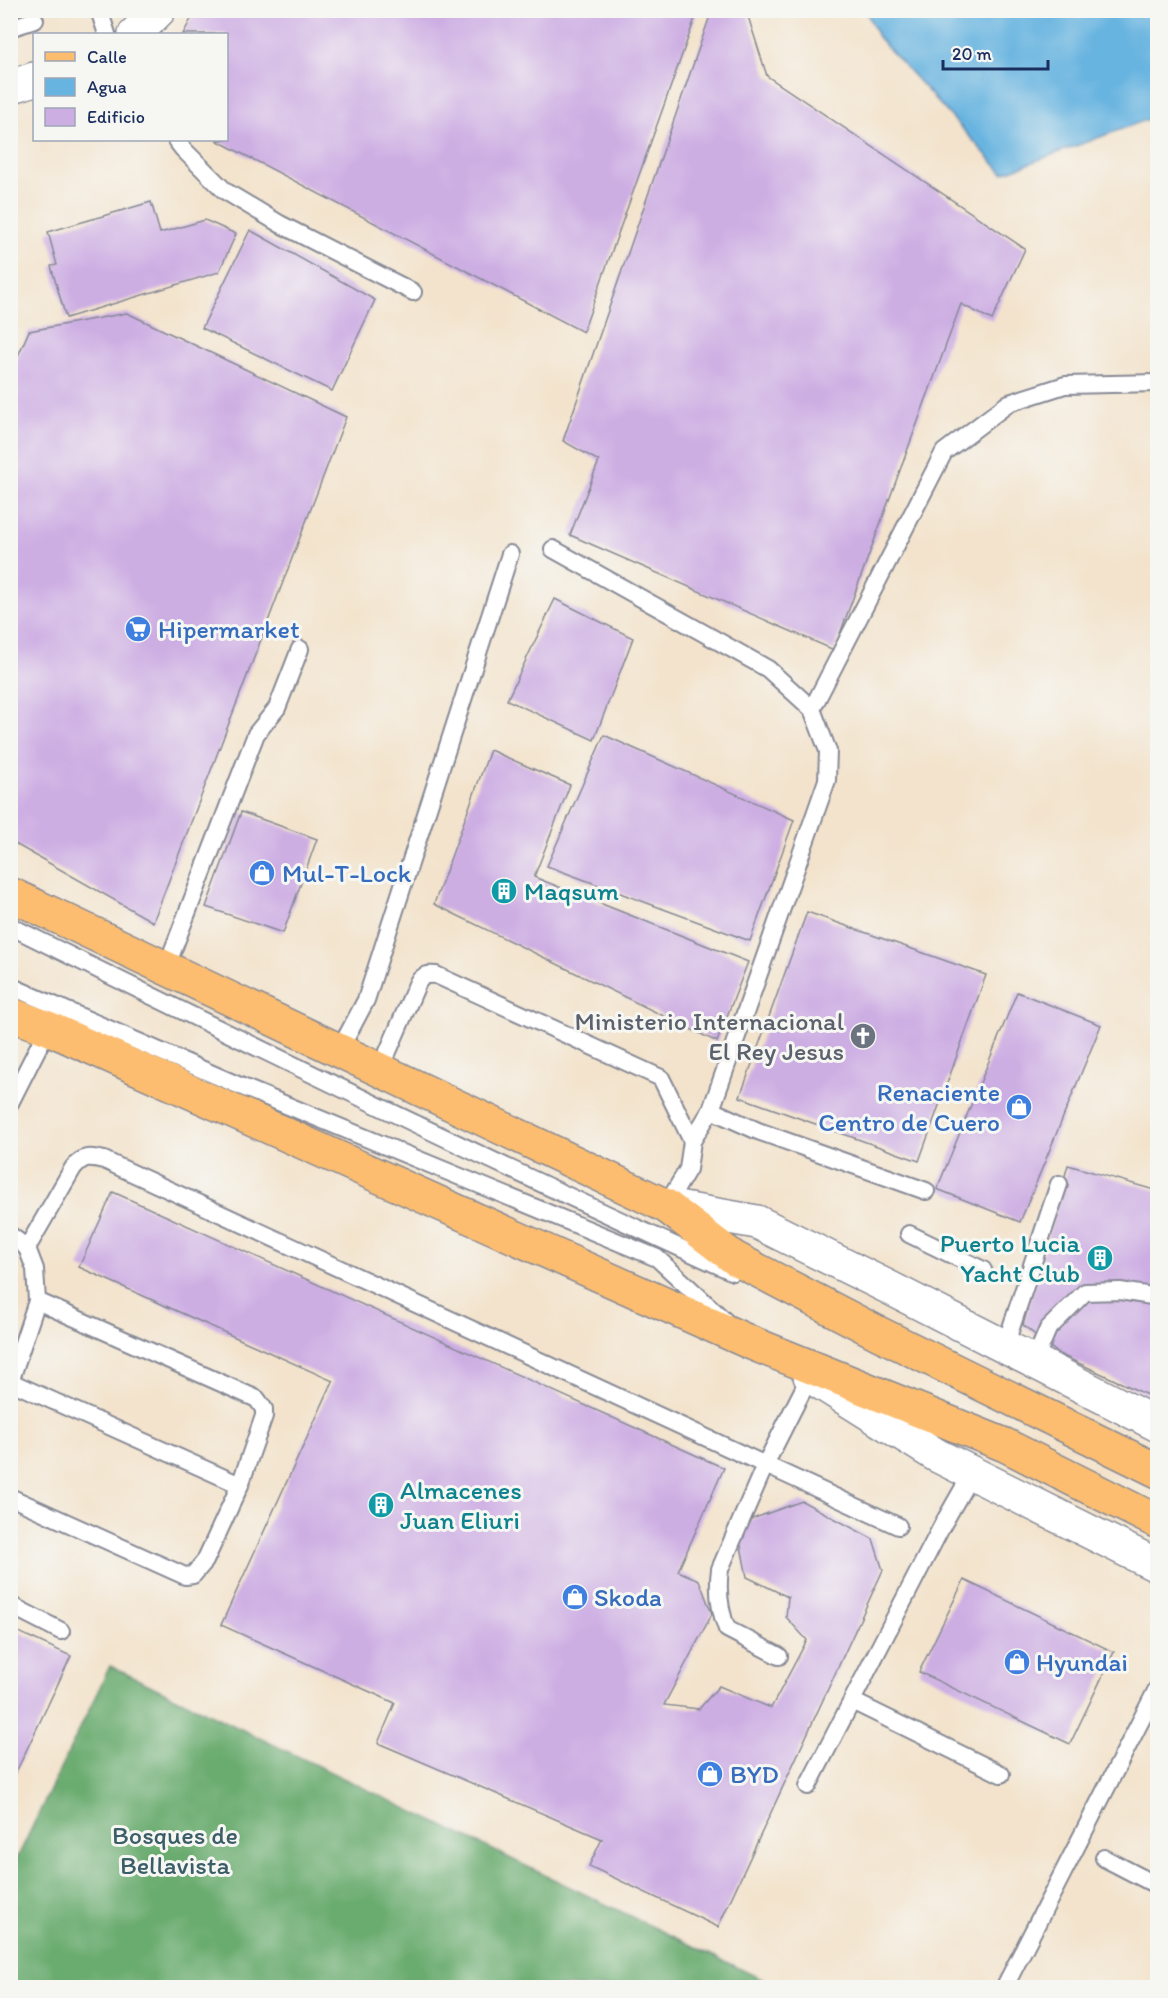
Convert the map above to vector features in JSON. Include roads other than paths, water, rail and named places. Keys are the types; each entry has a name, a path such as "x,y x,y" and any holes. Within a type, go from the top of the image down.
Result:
{"main road":[{"path":"10,894 666,1206 734,1258 880,1334 1158,1471"},
{"path":"10,1014 48,1028 760,1347 1005,1445 1158,1522"}],"street":[{"path":"136,33 159,10"},
{"path":"10,87 33,79"},
{"path":"666,1206 757,1222 1158,1425"},
{"path":"760,1347 936,1455 1158,1566"}],"lane":[{"path":"99,10 107,33"},
{"path":"10,28 36,22"},
{"path":"177,141 225,191 280,224 413,291"},
{"path":"812,709 944,452 1009,402 1065,385 1158,383"},
{"path":"553,549 768,669 812,709 828,751 827,780 711,1110 692,1141 688,1169 666,1206"},
{"path":"339,1051 366,1000 510,554"},
{"path":"166,968 256,734 277,708 300,649"},
{"path":"10,926 318,1078 581,1203 825,1314 880,1334"},
{"path":"380,1070 418,982 428,974 436,975 661,1078 692,1141"},
{"path":"10,986 240,1086 657,1258 760,1347"},
{"path":"10,1103 48,1028"},
{"path":"711,1110 758,1131 926,1191"},
{"path":"27,1248 77,1163 90,1156 104,1160 898,1526"},
{"path":"1005,1346 1059,1184"},
{"path":"909,1234 983,1270"},
{"path":"10,1235 27,1248 35,1269 37,1301 10,1382 240,1485"},
{"path":"1034,1362 1048,1329 1085,1292 1120,1291 1158,1298"},
{"path":"10,1497 185,1576 193,1575 205,1562 240,1485 264,1416 264,1409 257,1399 37,1301"},
{"path":"779,1656 727,1629 718,1597 720,1569 765,1465 810,1376"},
{"path":"808,1786 943,1524 972,1473"},
{"path":"10,1605 61,1631"},
{"path":"1004,1988 1158,1687"},
{"path":"852,1701 1001,1774"},
{"path":"1104,1858 1158,1886"}],"water":[{"path":"866,11 1157,11 1157,116 1003,173 878,37"}],"place":[{"name":"Hipermarket","path":"138,629"},
{"name":"Mul-T-Lock","path":"262,873"},
{"name":"Maqsum","path":"504,891"},
{"name":"Ministerio Internacional El Rey Jesus","path":"863,1036"},
{"name":"Renaciente Centro de Cuero","path":"1019,1107"},
{"name":"Puerto Lucia Yacht Club","path":"1100,1258"},
{"name":"Almacenes Juan Eliuri","path":"381,1505"},
{"name":"Skoda","path":"575,1597"},
{"name":"Hyundai","path":"1017,1662"},
{"name":"BYD","path":"710,1774"}],"park label":[{"name":"Bosques de Bellavista","path":"175,1850"}]}
